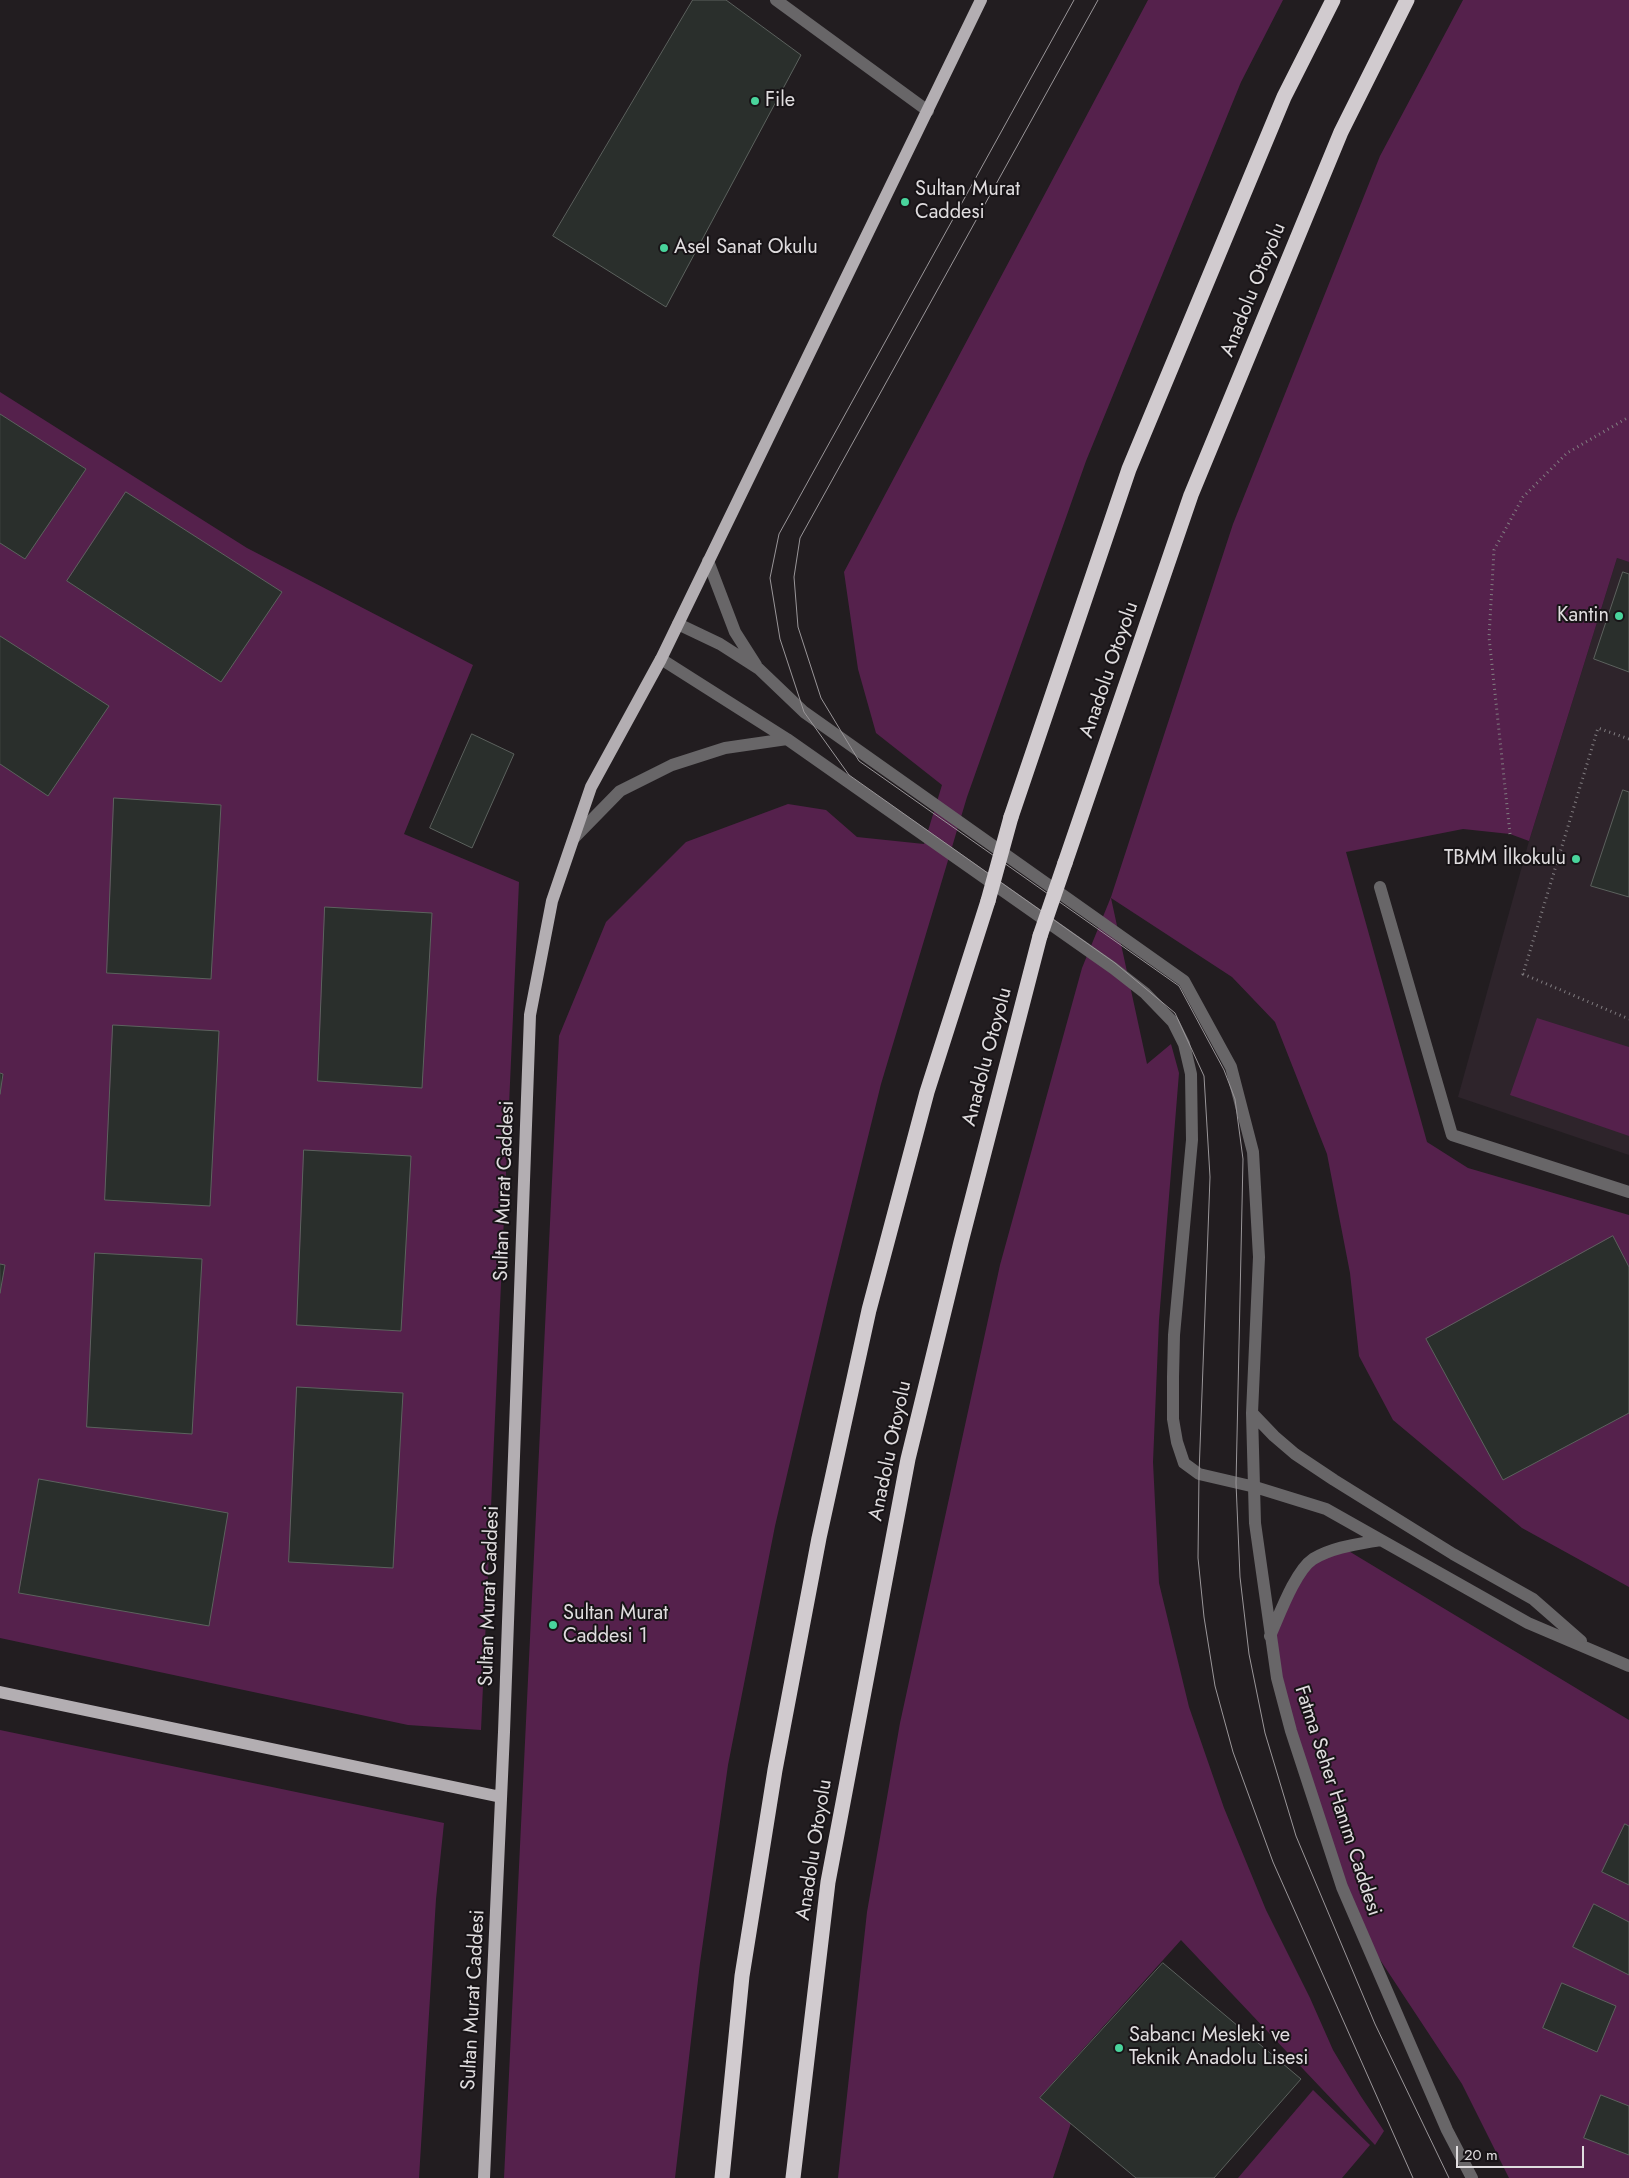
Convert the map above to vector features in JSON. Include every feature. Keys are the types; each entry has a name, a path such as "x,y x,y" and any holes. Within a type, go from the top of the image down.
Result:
{"highway":[{"path":"722,2178 742,1976 775,1770 819,1538 876,1282 927,1092 988,901 1011,817 1129,469 1284,97 1333,0"},
{"name":"Anadolu Otoyolu","path":"793,2178 828,1882 908,1459 961,1242 1040,936 1191,495 1341,132 1407,0"}],"main road":[{"path":"928,111 981,0"},
{"name":"Sultan Murat Caddesi","path":"484,2178 502,1797 530,1015 552,901 591,787 661,659 928,111"},
{"path":"0,1692 502,1797"}],"street":[{"path":"776,0 928,111"},
{"path":"708,561 735,632 759,670"},
{"path":"678,624 720,644 759,670"},
{"path":"661,659 786,739 1113,968 1145,993 1173,1022 1184,1044 1191,1074 1192,1140 1174,1335 1173,1420 1177,1442 1184,1463 1199,1474 1255,1486 1326,1509 1528,1623 1629,1666"},
{"name":"Fatma Seher Hanım Caddesi","path":"759,670 804,712 1184,981 1232,1067 1252,1152 1259,1257 1252,1413 1256,1533 1277,1678 1291,1731 1342,1887 1447,2130 1472,2178"},
{"path":"574,838 620,791 672,765 725,748 786,739"},
{"path":"1380,886 1452,1135 1629,1192"},
{"path":"1252,1413 1295,1454 1453,1554 1533,1599 1588,1647"},
{"path":"1270,1636 1292,1587 1312,1560 1342,1547 1380,1540"}],"path":[{"path":"1510,834 1489,637 1494,550 1523,497 1567,453 1629,417"},
{"path":"1629,739 1598,728 1523,974 1629,1019"}],"shaded area":[{"path":"1148,0 1283,0 1241,82 1086,461 967,797 881,1084 775,1526 728,1765 700,1963 675,2178 504,2178 559,1036 606,922 686,842 788,804 826,810 857,837 924,844 942,785 876,733 858,669 844,572"},
{"path":"1463,0 1629,0 1629,562 1617,558 1529,841 1510,834 1463,829 1346,852 1427,1142 1468,1168 1629,1215 1629,1587 1522,1528 1393,1420 1359,1356 1350,1273 1327,1154 1275,1022 1232,977 1111,898 1147,1064 1171,1044 1179,1073 1159,1320 1153,1462 1159,1583 1189,1707 1224,1808 1266,1910 1310,1998 1333,2050 1384,2131 1375,2145 1181,1940 1040,2097 1071,2123 1053,2178 838,2178 867,1912 900,1723 1000,1265 1082,968 1111,897 1233,524 1380,156"},
{"path":"0,392 247,548 473,665 404,834 519,882 481,1730 408,1725 0,1638"},
{"name":"TBMM İlkokulu","path":"1617,558 1629,562 1629,1155 1458,1097 1529,841"},
{"path":"1537,1018 1629,1047 1629,1136 1510,1095"},
{"path":"1342,1547 1629,1720 1629,2178 1509,2178 1462,2084 1367,1940 1291,1731 1270,1636 1312,1560"},
{"path":"0,1730 444,1823 436,1899 419,2178 0,2178"},
{"path":"1313,2090 1370,2145 1342,2178 1238,2178"}],"building":[{"path":"693,0 726,0 801,55 666,307 553,236"},
{"path":"0,414 86,469 25,559 0,543"},
{"path":"126,492 282,592 221,682 67,581"},
{"name":"Kantin","path":"1623,572 1629,574 1629,672 1594,659"},
{"path":"0,636 109,706 48,796 0,764"},
{"path":"472,734 514,754 472,848 430,828"},
{"path":"1623,790 1629,792 1629,897 1591,886"},
{"path":"114,798 221,805 211,979 107,973"},
{"path":"325,907 432,913 422,1088 318,1081"},
{"path":"113,1025 219,1031 210,1206 105,1200"},
{"path":"0,1073 3,1074 0,1094"},
{"path":"304,1150 411,1156 401,1331 297,1325"},
{"path":"1613,1236 1629,1267 1629,1413 1503,1480 1426,1339"},
{"path":"95,1253 202,1259 192,1434 87,1427"},
{"path":"0,1264 5,1265 0,1293"},
{"path":"297,1387 403,1393 393,1568 289,1562"},
{"path":"39,1479 228,1513 209,1626 19,1593"},
{"path":"1625,1824 1629,1826 1629,1885 1602,1872"},
{"path":"1594,1904 1629,1922 1629,1975 1573,1947"},
{"path":"1163,1963 1301,2079 1214,2178 1136,2178 1040,2098"},
{"path":"1562,1983 1616,2006 1597,2052 1543,2028"},
{"path":"1601,2095 1629,2106 1629,2155 1584,2138"}],"tram line":[{"path":"1074,0 779,534 770,578 780,639 804,712 849,775 1115,963 1175,1013 1204,1076 1210,1177 1199,1474 1198,1558 1204,1617 1215,1686 1233,1752 1273,1862 1413,2178"},
{"path":"1098,0 800,538 794,577 798,627 821,698 859,761 1179,986 1224,1070 1235,1099 1243,1159 1236,1483 1240,1577 1249,1654 1265,1733 1296,1836 1375,2024 1449,2178"}],"place":[{"name":"File","path":"755,101"},
{"name":"Sultan Murat Caddesi","path":"905,202"},
{"name":"Asel Sanat Okulu","path":"664,248"},
{"name":"Kantin","path":"1619,616"},
{"name":"TBMM İlkokulu","path":"1576,859"},
{"name":"Sultan Murat Caddesi 1","path":"553,1625"},
{"name":"Sabancı Mesleki ve Teknik Anadolu Lisesi","path":"1119,2048"}]}
